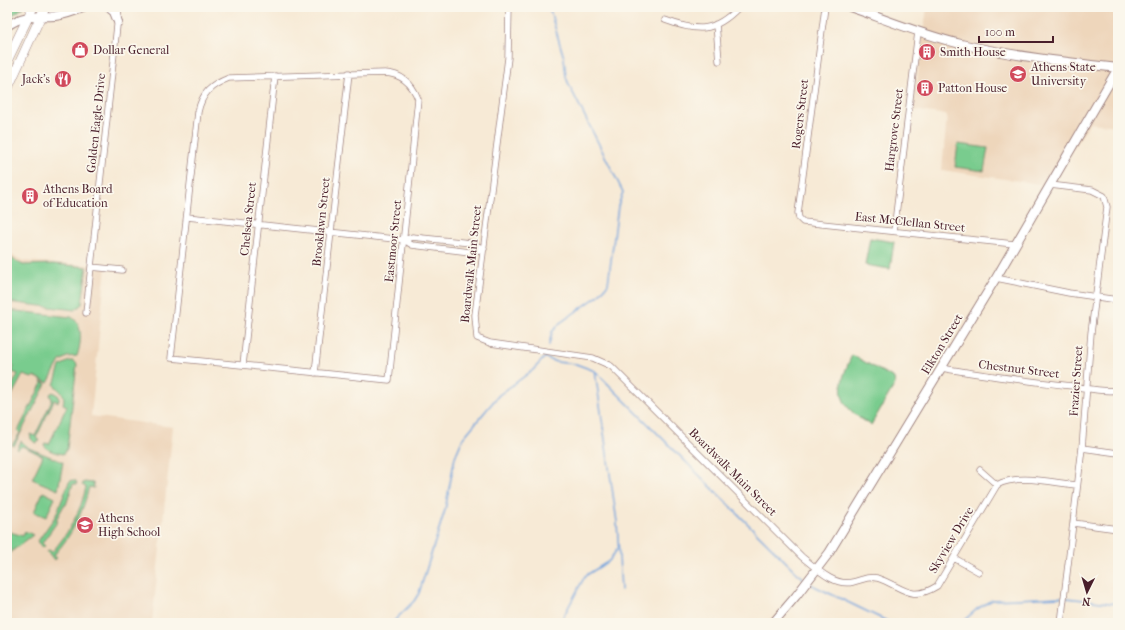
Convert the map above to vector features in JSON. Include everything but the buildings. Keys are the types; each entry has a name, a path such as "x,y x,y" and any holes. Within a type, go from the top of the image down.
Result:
{"main road":[{"path":"8,58 33,7"},
{"path":"66,7 82,8"},
{"path":"7,90 43,11"},
{"path":"7,44 8,58"}],"street":[{"path":"108,7 114,12 118,22"},
{"name":"Golden Eagle Drive","path":"86,313 119,7"},
{"name":"Boardwalk Main Street","path":"509,7 508,58 476,315 477,338 490,343 593,358 611,366 802,557 817,569"},
{"path":"665,20 685,28 702,29 716,24 739,7"},
{"name":"Rogers Street","path":"803,222 799,218 798,213 825,7"},
{"path":"850,7 918,32 961,44 1004,52 1118,68"},
{"path":"7,26 18,19 43,11 55,16 82,8"},
{"path":"716,24 719,61"},
{"name":"Hargrove Street","path":"894,231 918,32"},
{"name":"Elkton Street","path":"775,622 817,569 876,477 996,278 1014,244 1118,68"},
{"name":"Eastmoor Street","path":"349,73 394,74 411,84 418,99 389,380 171,358 188,217 198,112 201,100 206,91 217,83 229,78 275,76 349,73"},
{"name":"Brooklawn Street","path":"315,373 349,73"},
{"name":"Chelsea Street","path":"243,365 275,76"},
{"name":"Frazier Street","path":"1050,185 1092,190 1104,196 1106,201 1085,388 1082,448 1061,623"},
{"path":"188,217 404,240 412,245 470,252 484,249"},
{"name":"East McClellan Street","path":"803,222 1014,244"},
{"path":"92,267 122,270"},
{"path":"996,278 1118,300"},
{"name":"Chestnut Street","path":"942,368 970,374 1085,388 1113,391 1118,390"},
{"path":"1082,448 1118,453"},
{"path":"980,470 997,485 1005,480 1017,479 1077,485"},
{"name":"Skyview Drive","path":"817,569 830,578 841,582 852,583 869,577 877,578 909,593 921,594 937,586 997,485"},
{"path":"1073,523 1118,529"},
{"path":"954,558 979,572"}],"shaded area":[{"name":"Athens State University","path":"927,7 1118,7 1118,126 1090,123 1047,185 942,170 947,115 913,110"},
{"name":"Athens High School","path":"7,253 24,261 106,266 91,416 173,427 152,623 7,623"}],"green space":[{"path":"11,7 24,7 7,19 7,10"},
{"path":"958,144 988,148 984,171 955,167"},
{"path":"870,238 894,242 890,269 865,265"},
{"path":"7,256 23,265 53,264 87,267 82,304 75,310 7,302"},
{"path":"7,310 71,317 78,324 80,329 80,346 77,356 67,357 60,361 48,383 34,376 32,378 23,375 12,395 8,394 18,374 12,372 14,366 7,363"},
{"path":"852,355 894,378 895,384 871,425 851,410 845,403 842,395 841,387 843,378"},
{"path":"69,361 74,361 77,364 67,449 63,454 50,450 44,445 45,443 49,444 67,406 63,404 64,397 62,393 54,385 60,366"},
{"path":"41,381 46,384 14,446 12,445 20,433 18,431 42,383"},
{"path":"53,392 59,396 59,400 58,402 54,400 36,438 40,441 35,443 31,439 30,434 35,436 52,400 50,394"},
{"path":"21,441 29,448 63,462 58,490 32,479 43,456 22,446 18,450 17,449"},
{"path":"72,480 76,481 77,484 73,484 66,505 64,505 56,520 58,521 42,543 45,546 42,548 38,541 56,515 69,482"},
{"path":"84,482 93,483 94,488 89,487 80,515 66,540 54,555 57,558 54,560 47,551 49,550 52,552 74,521 84,496 86,487 82,485"},
{"path":"43,492 55,498 46,517 34,512"},
{"path":"7,531 23,536 25,531 33,535 7,555"}],"waterway":[{"path":"549,7 564,58 566,77 569,85 623,192 618,206 608,284 598,296 560,323 552,332 549,345"},
{"path":"392,623 414,601 419,593 445,510 455,457 463,438 499,395 533,370 547,355"},
{"path":"546,358 556,362 576,364 595,371 804,580"},
{"path":"595,371 617,522 621,590"},
{"path":"560,623 585,576 609,561 618,548"},
{"path":"810,584 891,623"},
{"path":"961,623 977,609 992,600 1061,597"},
{"path":"1067,598 1118,604"}],"place":[{"name":"Dollar General","path":"80,50"},
{"name":"Smith House","path":"927,52"},
{"name":"Athens State University","path":"1018,74"},
{"name":"Jack's","path":"63,79"},
{"name":"Patton House","path":"925,88"},
{"name":"Athens Board of Education","path":"30,196"},
{"name":"Athens High School","path":"85,525"}]}
